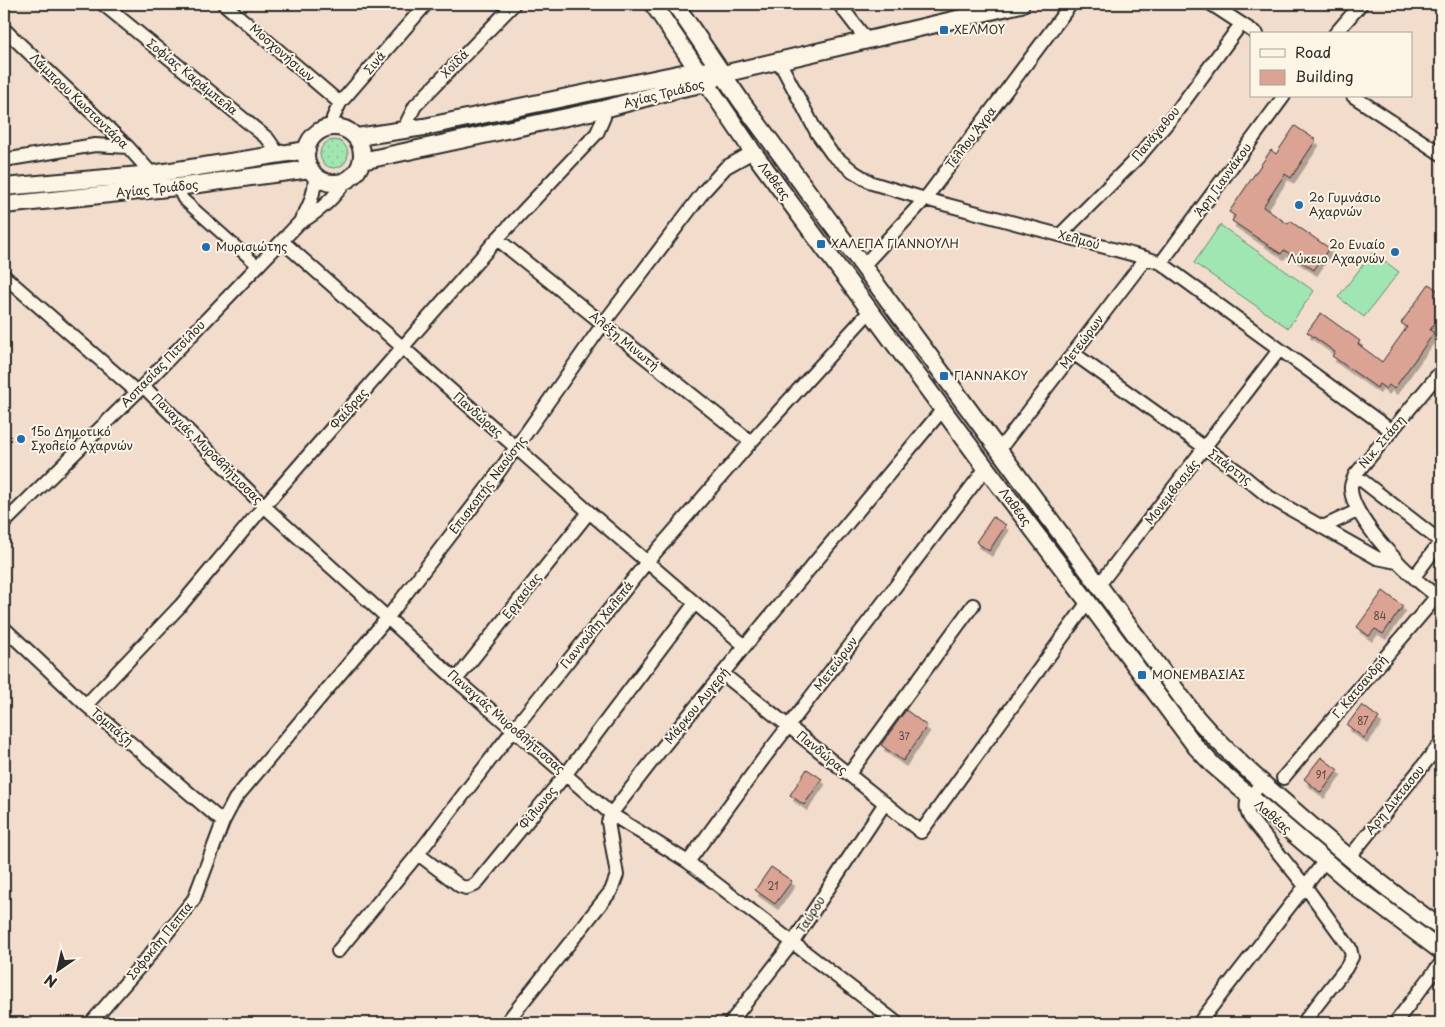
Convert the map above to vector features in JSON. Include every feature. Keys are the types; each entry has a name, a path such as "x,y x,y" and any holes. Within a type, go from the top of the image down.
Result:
{"street":[{"name":"Σοφίας Καράμπελα","path":"103,4 268,139 276,154"},
{"name":"Μοσχονήσιων","path":"224,4 340,103"},
{"name":"Σινά","path":"333,126 333,118 340,103 426,4"},
{"name":"Χοϊδά","path":"407,130 407,122 415,106 514,4"},
{"name":"Λαθέας","path":"653,4 753,152 986,468 1196,747 1213,765 1324,862 1358,890 1441,951"},
{"name":"Λαθέας","path":"675,4 740,101 1196,717 1222,746 1262,783 1349,858 1441,928"},
{"path":"839,4 866,39"},
{"name":"Αγίας Τριάδος","path":"362,161 604,109 708,83 723,74 1021,4"},
{"name":"Τέλλου Άγρα","path":"864,266 925,200 1071,4"},
{"path":"1211,4 1254,32"},
{"path":"1337,32 1361,4"},
{"name":"Πανάγαθου","path":"1060,235 1141,154 1174,115 1242,24"},
{"name":"Λάμπρου Κωσταντάρα","path":"4,29 128,147 152,174"},
{"name":"Χελμού","path":"779,61 817,133 832,154 854,172 872,182 925,200 1161,263 1392,431"},
{"name":"Αγίας Τριάδος","path":"357,137 407,130 698,70"},
{"path":"698,70 723,74"},
{"name":"Άρη Γιαννάκου","path":"1161,263 1283,98"},
{"path":"1356,98 1441,154"},
{"name":"Φαίδρας","path":"86,705 181,605 264,506 497,239 596,133 604,117 604,109"},
{"path":"312,172 307,162 306,150 310,140 324,128 333,126 346,129 357,137 361,144 362,161 357,172 346,180"},
{"path":"4,160 95,145 128,147"},
{"name":"Αγίας Τριάδος","path":"4,187 152,174 306,150"},
{"name":"Επισκοπής Ναούσης","path":"223,822 235,799 388,617 493,480 603,324 704,191 726,166 753,152"},
{"path":"174,171 182,199 258,266"},
{"name":"Αγίας Τριάδος","path":"4,205 312,172 322,180 330,182 346,180"},
{"name":"Ασπασίας Πιτσίλου","path":"4,523 140,389 298,223 312,199 312,172"},
{"name":"Ασπασίας Πιτσίλου","path":"298,223 323,208 334,198 346,180"},
{"name":"Αλέξη Μινωτή","path":"497,239 751,442"},
{"name":"Πανδώρας","path":"282,241 589,512 745,646"},
{"name":"Μετεώρων","path":"999,450 1146,258"},
{"name":"Παναγιάς Μυροβλήτισσας","path":"4,276 140,389 264,506 456,680 611,814 688,862 898,1023"},
{"name":"Γιαννούλη Χαλεπά","path":"338,951 418,854 513,730 647,562 751,442 870,311"},
{"name":"Μονεμβασιάς","path":"1099,585 1279,350"},
{"name":"Σπάρτης","path":"1073,353 1236,470 1269,497 1377,558 1397,562"},
{"name":"Νικ. Στάση","path":"1441,371 1355,475 1441,541"},
{"name":"Μάρκου Αυγερή","path":"611,814 745,646 943,409"},
{"name":"Μετεώρων","path":"688,862 788,726 986,468"},
{"path":"1355,475 1351,485 1351,492 1357,511 1397,562 1439,597"},
{"path":"1323,527 1357,511"},
{"name":"Εργασίας","path":"456,680 589,512"},
{"path":"1414,576 1441,541"},
{"name":"Γ. Κατσανδρή","path":"1283,778 1439,597"},
{"name":"Πανδώρας","path":"723,674 921,832 1088,602"},
{"name":"Φίλωνος","path":"418,854 460,886 466,888 475,885 566,774 695,603"},
{"path":"849,774 973,605"},
{"name":"Τομπάζη","path":"4,628 86,705 223,822"},
{"name":"Αρη Δικτασου","path":"1349,858 1441,743"},
{"path":"1262,783 1246,803 1246,810 1250,818 1305,886 1350,948 1352,958 1303,1023"},
{"name":"Ταύρου","path":"730,1023 793,942 885,803"},
{"path":"506,1023 611,891 617,875 608,822 611,814"},
{"name":"Σοφοκλη Πεππα","path":"91,1023 149,956 194,899 223,822"},
{"path":"1199,1023 1324,862"},
{"path":"1395,1023 1441,963"}],"green space":[{"path":"334,140 344,144 348,154 344,164 334,168 324,164 320,154 324,144"},
{"path":"1220,225 1314,291 1288,328 1194,263"},
{"path":"1373,252 1399,272 1364,317 1338,297"}],"building":[{"path":"1295,126 1316,140 1291,178 1285,174 1263,207 1288,224 1290,221 1329,248 1314,270 1284,250 1281,254 1232,221 1235,216 1229,212 1271,150 1276,154"},
{"path":"1429,284 1441,293 1441,314 1430,330 1434,333 1394,389 1389,385 1386,389 1379,384 1377,388 1332,356 1335,352 1307,332 1321,313 1360,341 1358,344 1382,362 1407,327 1401,323"},
{"path":"993,517 1006,525 989,551 976,542"},
{"path":"1383,591 1403,606 1383,634 1375,629 1369,636 1357,627"},
{"path":"1362,705 1379,718 1364,738 1347,725"},
{"path":"906,710 927,726 903,761 881,745"},
{"path":"1321,757 1338,770 1321,793 1304,779"},
{"path":"807,769 822,779 804,805 790,795"},
{"path":"771,867 792,881 775,904 755,890"}],"place":[{"name":"ΧΕΛΜΟΥ","path":"944,30"},
{"name":"2ο Γυμνάσιο Αχαρνών","path":"1299,205"},
{"name":"ΧΑΛΕΠΑ ΓΙΑΝΝΟΥΛΗ","path":"821,244"},
{"name":"Μυρισιώτης","path":"206,247"},
{"name":"2ο Ενιαίο Λύκειο Αχαρνών","path":"1395,252"},
{"name":"ΓΙΑΝΝΑΚΟΥ","path":"944,376"},
{"name":"15ο Δημοτικό Σχολείο Αχαρνών","path":"21,439"},
{"name":"ΜΟΝΕΜΒΑΣΙΑΣ","path":"1142,675"}]}
